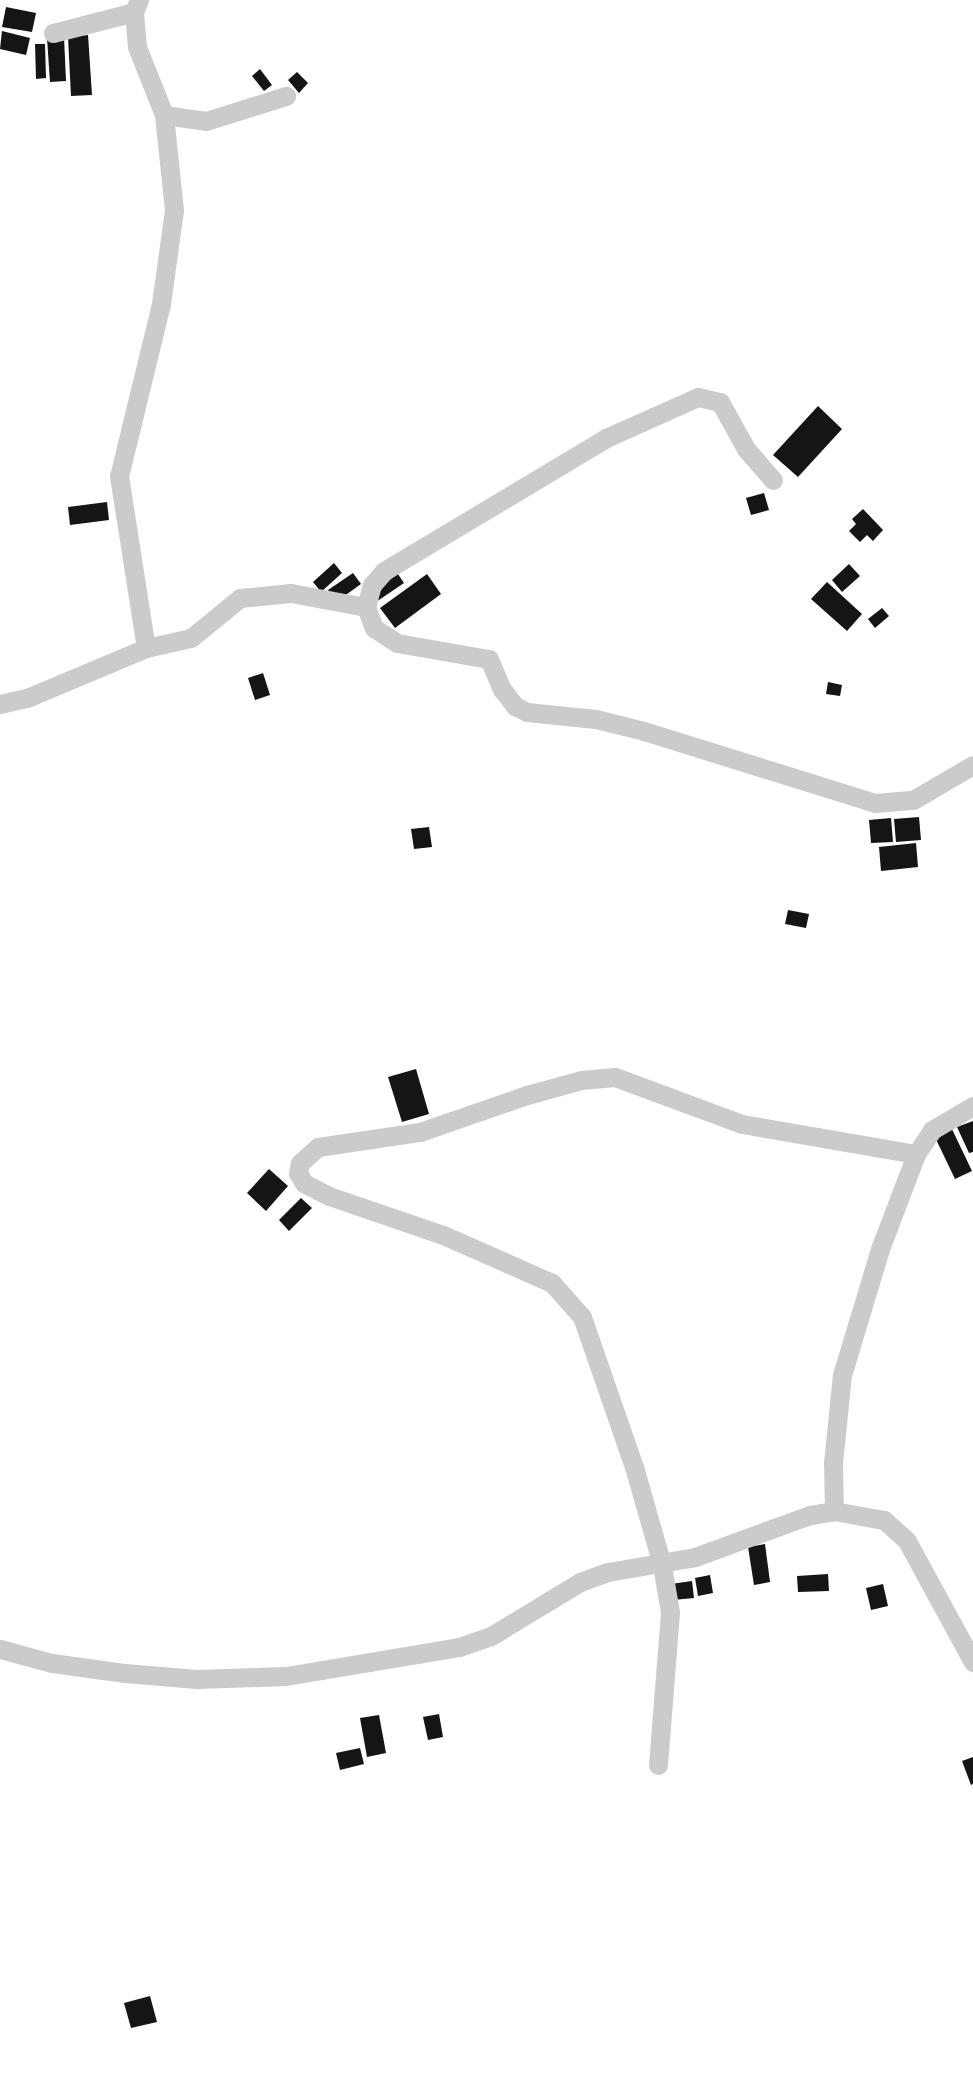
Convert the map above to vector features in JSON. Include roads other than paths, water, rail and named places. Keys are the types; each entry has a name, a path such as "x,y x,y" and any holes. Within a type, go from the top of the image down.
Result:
{"street":[{"path":"53,33 136,6 137,47 164,115 173,184 172,244 119,476 146,648"},
{"path":"164,115 206,121 286,96"},
{"path":"773,480 746,449 720,402 698,397 606,438 384,570 372,585 366,607 374,628 397,643 489,659 502,689 515,706 527,712 596,719 644,731 875,803 913,800 973,765"},
{"path":"0,704 27,698 146,648 191,638 227,606 257,594 290,593 366,607"},
{"path":"658,1765 671,1643 662,1565 609,1385 582,1317 570,1298 552,1283 498,1258 328,1196 304,1183 298,1173 300,1163 318,1147 420,1132 527,1095 581,1080 615,1077 742,1124 916,1154"},
{"path":"834,1511 832,1463 845,1362 859,1310 916,1154 932,1130 973,1106"},
{"path":"0,1649 52,1664 125,1673 197,1679 286,1676 459,1647 491,1636 580,1582 608,1572 662,1565 810,1515 834,1511 884,1520 907,1541 973,1662"}]}
